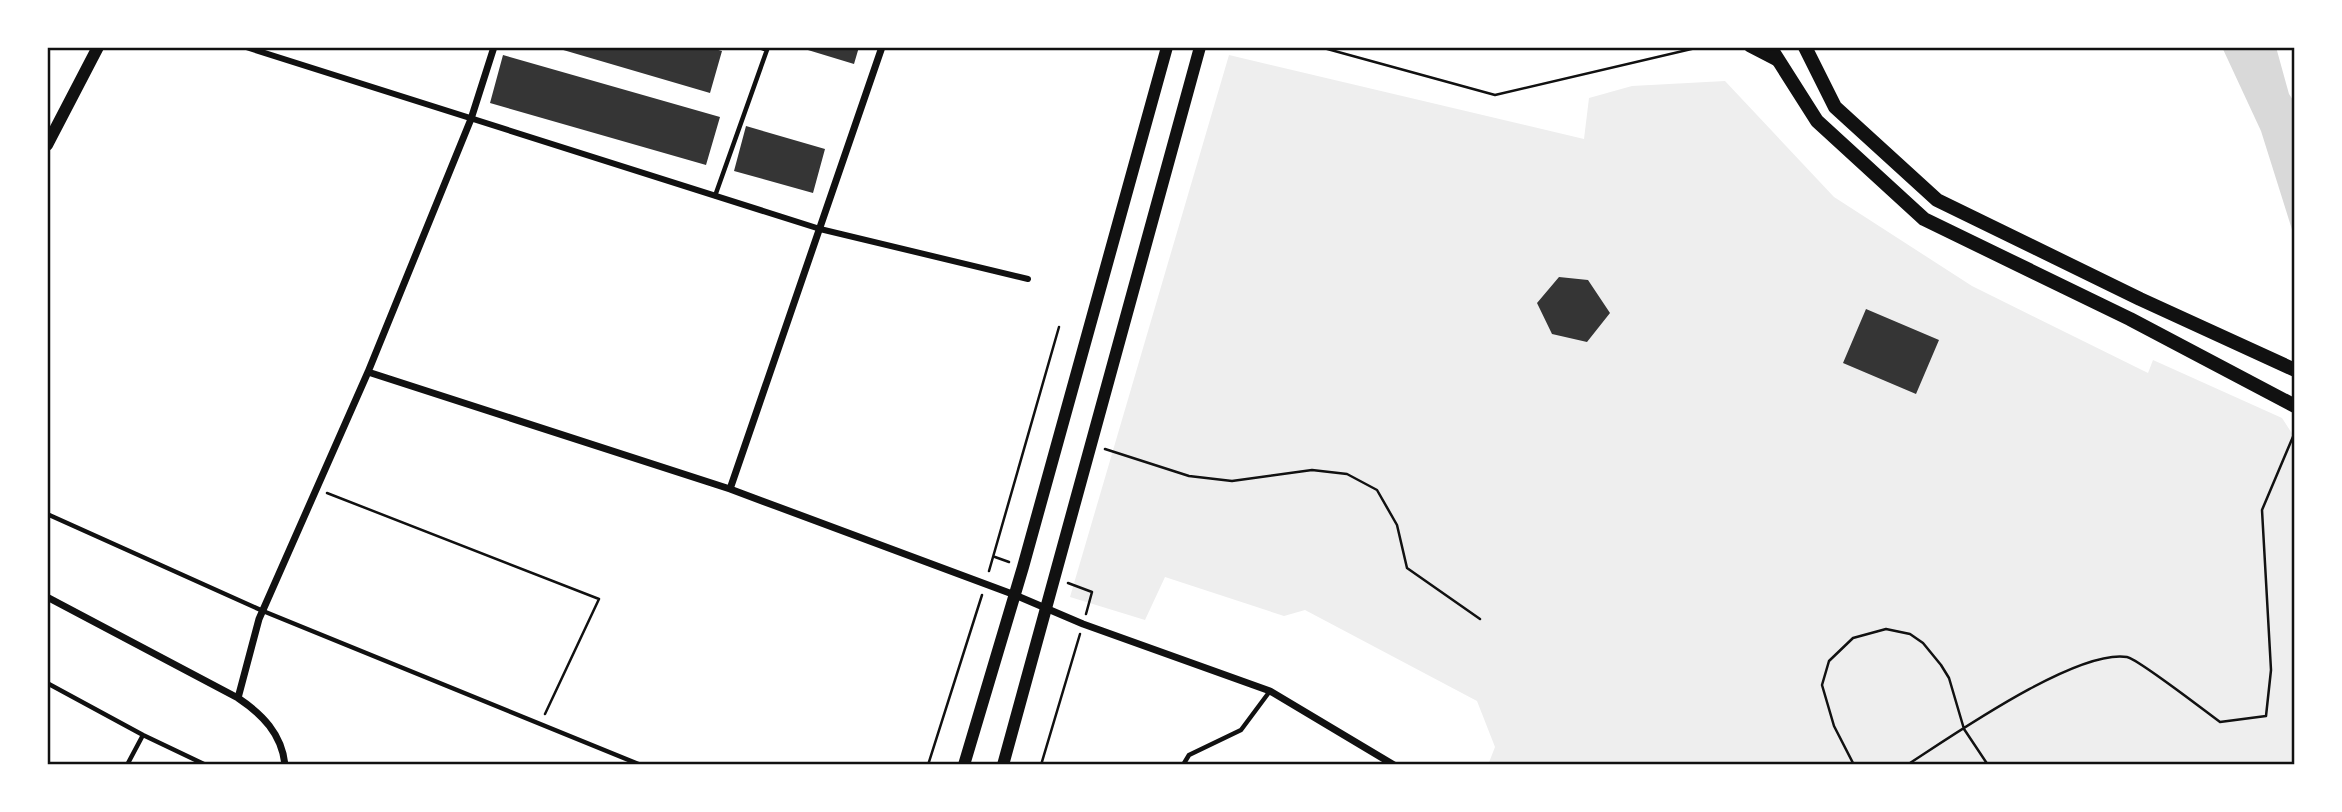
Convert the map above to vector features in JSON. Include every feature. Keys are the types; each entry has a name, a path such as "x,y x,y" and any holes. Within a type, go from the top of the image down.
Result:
{"highway":[{"path":"1770,47 1817,121 1924,219 2130,319 2295,406"},
{"path":"1805,47 1835,107 1937,200 2140,299 2295,370"}],"main road":[{"path":"47,145 98,47"},
{"path":"964,765 1015,595 1167,47"},
{"path":"1003,765 1200,47"}],"street":[{"path":"246,47 820,229 1028,279"},
{"path":"238,698 262,611 368,372 471,119 494,47"},
{"path":"730,489 882,47"},
{"path":"1749,47 1780,63"},
{"path":"368,372 730,489 1015,595 1083,624 1270,691 1394,765"},
{"path":"47,597 238,698 258,712 274,732 284,755 285,765"}],"lane":[{"path":"715,196 768,49 759,47"},
{"path":"47,514 262,611 641,765"},
{"path":"47,683 143,735 206,765"},
{"path":"1184,765 1189,755 1241,730 1270,691"},
{"path":"127,765 143,735"}],"path":[{"path":"1320,47 1495,95 1700,47"},
{"path":"928,765 985,584 1059,327"},
{"path":"1907,765 2027,689 2098,659 2129,657 2220,722 2266,716 2271,670 2262,510 2295,432"},
{"path":"1091,444 1189,476 1221,480 1232,481 1312,470 1348,474 1377,490 1397,524 1407,568 1480,619"},
{"path":"317,489 599,599 540,724"},
{"path":"1041,765 1092,592"},
{"path":"1854,765 1834,726 1822,685 1829,661 1853,638 1886,629 1910,634 1923,643 1941,665 1948,678 1964,729 1988,765"}],"shaded area":[{"path":"2222,47 2276,47 2289,94 2295,103 2295,239 2261,131"},
{"path":"1229,55 1584,139 1589,98 1632,86 1725,81 1834,197 1972,286 2148,373 2153,360 2282,418 2295,438 2295,765 1488,765 1495,747 1477,701 1305,610 1284,616 1165,577 1145,620 1070,597"}],"building":[{"path":"553,47 708,47 722,51 710,93"},
{"path":"798,47 859,47 854,64"},
{"path":"503,55 720,117 706,165 490,103"},
{"path":"746,126 825,149 813,193 734,171"},
{"path":"1559,277 1588,280 1610,313 1587,342 1552,334 1537,303"},
{"path":"1866,309 1939,340 1916,394 1843,363"}]}
